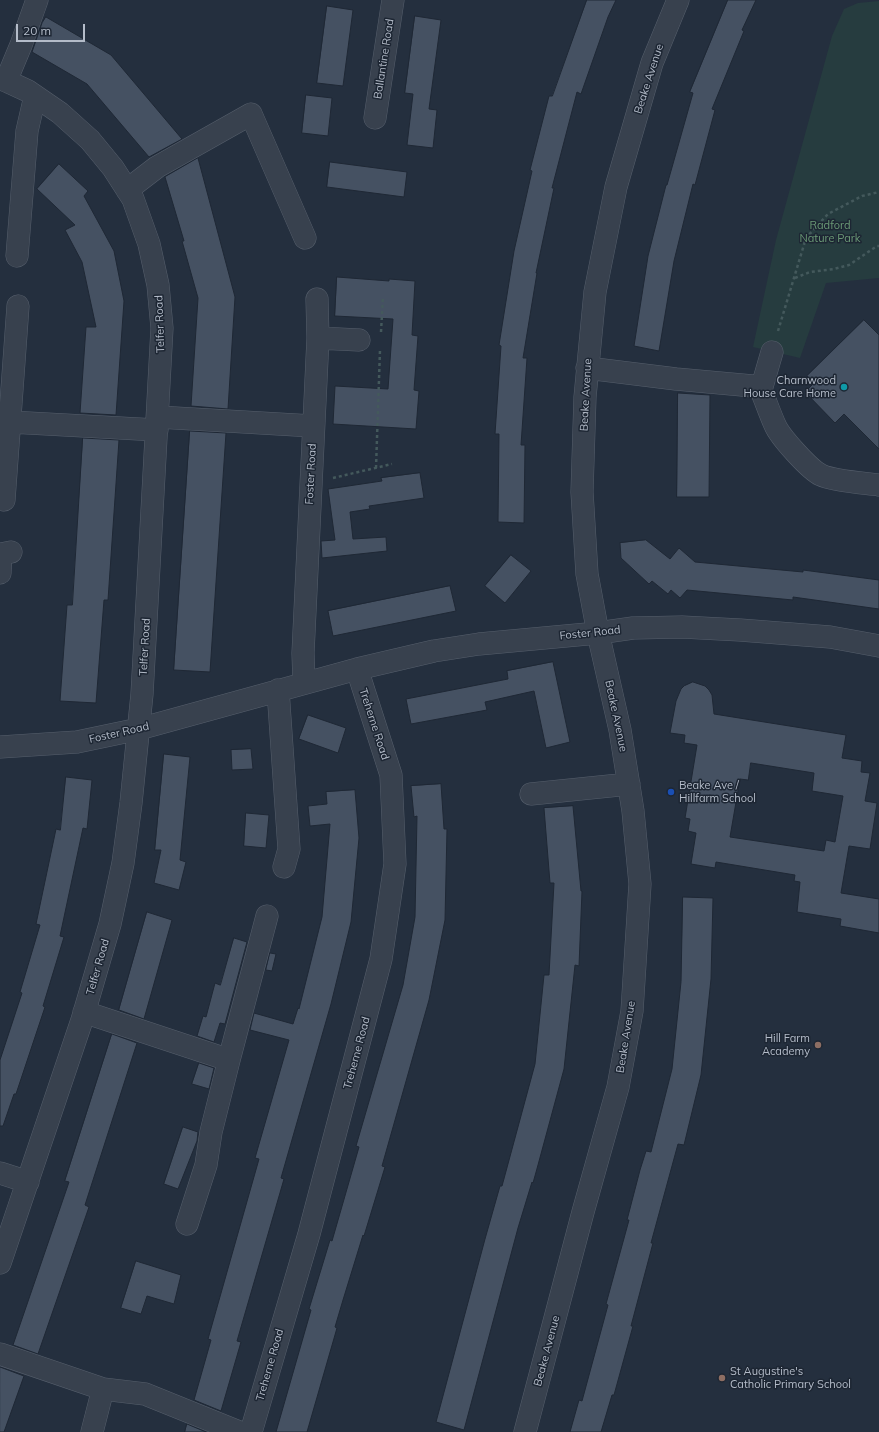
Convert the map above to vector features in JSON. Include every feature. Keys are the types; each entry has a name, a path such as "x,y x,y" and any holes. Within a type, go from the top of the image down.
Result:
{"street":[{"path":"3,79 21,45 37,0"},
{"name":"Ballantine Road","path":"375,118 393,0"},
{"name":"Beake Avenue","path":"525,1432 583,1212 618,1087 632,1011 640,884 633,811 620,730 598,633 587,574 582,492 585,397 595,292 616,187 652,63 678,0"},
{"name":"Telfer Road","path":"0,1263 84,1012 110,924 123,863 131,803 142,694 162,328 158,285 149,244 133,199 113,168 90,140 60,114 28,90 3,79"},
{"path":"18,256 27,131 35,96"},
{"path":"127,190 157,167 251,114 305,238"},
{"name":"Foster Road","path":"304,682 303,652 318,338 317,299"},
{"path":"4,500 7,419 18,306"},
{"path":"318,338 359,340"},
{"path":"772,352 761,390 775,427 784,439 813,470 821,475 830,478 879,485"},
{"path":"587,368 676,380 753,386 761,390"},
{"path":"7,419 157,424 314,426"},
{"path":"0,573 1,554 11,552"},
{"name":"Foster Road","path":"0,747 77,742 139,729 357,668 434,651 471,645 598,633 633,628 682,627 830,637 879,646"},
{"name":"Treherne Road","path":"251,1432 309,1234 381,959 395,864 391,775 357,668"},
{"path":"278,690 289,848 284,867"},
{"path":"531,794 628,784"},
{"path":"187,1224 206,1165 211,1132 267,916"},
{"path":"84,1012 230,1060"},
{"path":"0,1173 28,1182"},
{"path":"0,1354 103,1389 145,1394 239,1432"},
{"path":"92,1432 103,1389"}],"path":[{"path":"772,352 806,238 828,214 862,196 879,192"},
{"path":"795,278 810,272 834,269 848,265 879,246"},
{"path":"381,334 383,296"},
{"path":"376,468 380,349"},
{"path":"311,483 392,464"}],"green space":[{"name":"Radford Nature Park","path":"879,1 879,278 826,283 800,358 753,347 776,240 832,36 844,9 858,3"}],"building":[{"path":"587,0 616,0 608,17 581,94 577,92 552,188 554,188 536,273 523,358 527,358 521,445 525,445 524,523 498,522 499,434 495,434 501,346 499,345 514,251 532,171 530,170 549,96 552,96"},
{"path":"728,0 756,0 742,30 744,31 712,109 715,110 695,185 693,184 674,261 659,351 634,346 648,256 666,185 693,93 690,92"},
{"path":"327,6 353,10 343,86 317,83"},
{"path":"415,16 441,20 429,109 437,110 433,148 407,145 413,94 405,93"},
{"path":"46,17 111,55 182,139 149,157 87,84 32,52 42,23"},
{"path":"306,95 332,98 328,136 302,133"},
{"path":"198,158 235,297 228,409 191,406 198,298 182,241 184,241 165,177"},
{"path":"330,162 407,172 404,197 327,187"},
{"path":"59,164 88,191 84,196 114,251 124,301 116,415 80,413 86,327 96,327 82,262 65,230 75,225 37,189"},
{"path":"337,277 389,281 389,279 415,281 412,335 418,336 414,390 419,391 416,429 333,424 335,386 388,389 393,319 335,316"},
{"name":"Charnwood House Care Home","path":"864,320 879,335 879,449 844,414 835,423 805,392 814,383 807,376"},
{"path":"678,393 710,395 709,497 677,497"},
{"path":"190,431 226,433 210,672 174,670"},
{"path":"83,438 119,440 108,600 104,600 96,703 60,701 67,605 72,605"},
{"path":"420,473 424,498 369,506 370,509 350,512 353,539 386,537 387,551 322,558 321,541 335,540 328,489 382,481 381,478"},
{"path":"646,540 670,559 679,548 695,562 803,572 803,570 879,580 879,609 793,597 793,600 687,590 680,598 671,590 668,594 652,581 649,584 621,558 620,543"},
{"path":"511,555 531,571 505,603 485,586"},
{"path":"450,586 456,611 333,636 328,611"},
{"path":"553,662 570,742 546,748 534,691 485,702 487,710 411,724 406,699 508,679 507,671"},
{"path":"693,682 705,686 712,695 714,714 846,735 842,758 862,761 861,772 870,773 865,801 877,803 870,849 849,846 841,893 879,899 879,933 840,926 841,919 797,912 800,882 794,881 795,875 716,862 715,868 691,864 696,833 688,831 690,819 685,818 697,745 684,743 685,735 670,733 676,701 681,689","holes":["751,763 814,773 812,791 843,796 835,842 826,840 824,851 730,837 740,779 748,780"]},
{"path":"308,715 346,728 338,753 299,739"},
{"path":"251,749 253,769 232,770 231,750"},
{"path":"164,754 190,757 180,860 186,862 179,890 154,883 161,850 155,850"},
{"path":"66,777 92,780 87,829 83,828 60,936 64,937 43,1006 45,1007 16,1094 14,1094 3,1126 0,1126 0,1060 22,993 20,992 40,925 36,924 56,829 60,830"},
{"path":"441,784 444,829 447,829 445,920 429,1000 382,1166 385,1167 335,1327 337,1328 307,1432 276,1432 311,1310 309,1309 330,1240 332,1241 359,1147 356,1146 403,985 415,917 417,816 414,817 411,786"},
{"path":"355,790 359,838 351,922 331,1004 281,1178 284,1179 237,1341 241,1342 221,1411 194,1400 211,1340 208,1339 259,1159 255,1158 289,1040 250,1030 254,1013 293,1024 298,1008 299,1009 322,917 330,824 310,826 308,806 327,804 326,792"},
{"path":"573,806 582,891 579,966 575,965 564,1069 533,1183 532,1182 518,1228 464,1430 436,1422 485,1239 500,1186 502,1186 535,1064 544,975 549,975 554,883 550,883 544,808"},
{"path":"246,813 269,815 266,848 244,846"},
{"path":"683,897 713,898 711,979 701,1075 684,1145 678,1144 651,1243 653,1243 631,1326 633,1326 614,1395 612,1395 601,1432 570,1432 579,1400 582,1401 608,1305 606,1304 629,1220 627,1220 640,1170 646,1151 651,1152 672,1069 681,982"},
{"path":"147,912 172,920 144,1019 119,1010"},
{"path":"234,938 247,942 225,1024 220,1023 214,1042 197,1036 203,1016 206,1017 215,983 220,985"},
{"path":"270,953 276,954 272,971 266,970"},
{"path":"112,1034 137,1043 85,1205 89,1207 38,1354 13,1345 69,1182 65,1181"},
{"path":"199,1063 214,1068 209,1089 192,1084"},
{"path":"183,1127 198,1132 197,1141 178,1189 164,1184"},
{"path":"136,1261 181,1275 174,1304 147,1296 141,1314 121,1308"},
{"path":"0,1367 24,1376 4,1432 0,1432"},
{"path":"187,1424 206,1432 185,1432"}],"place":[{"name":"Charnwood House Care Home","path":"844,387"},
{"name":"Beake Ave / Hillfarm School","path":"671,792"},
{"name":"Hill Farm Academy","path":"818,1045"},
{"name":"St Augustine's Catholic Primary School","path":"722,1378"}]}
